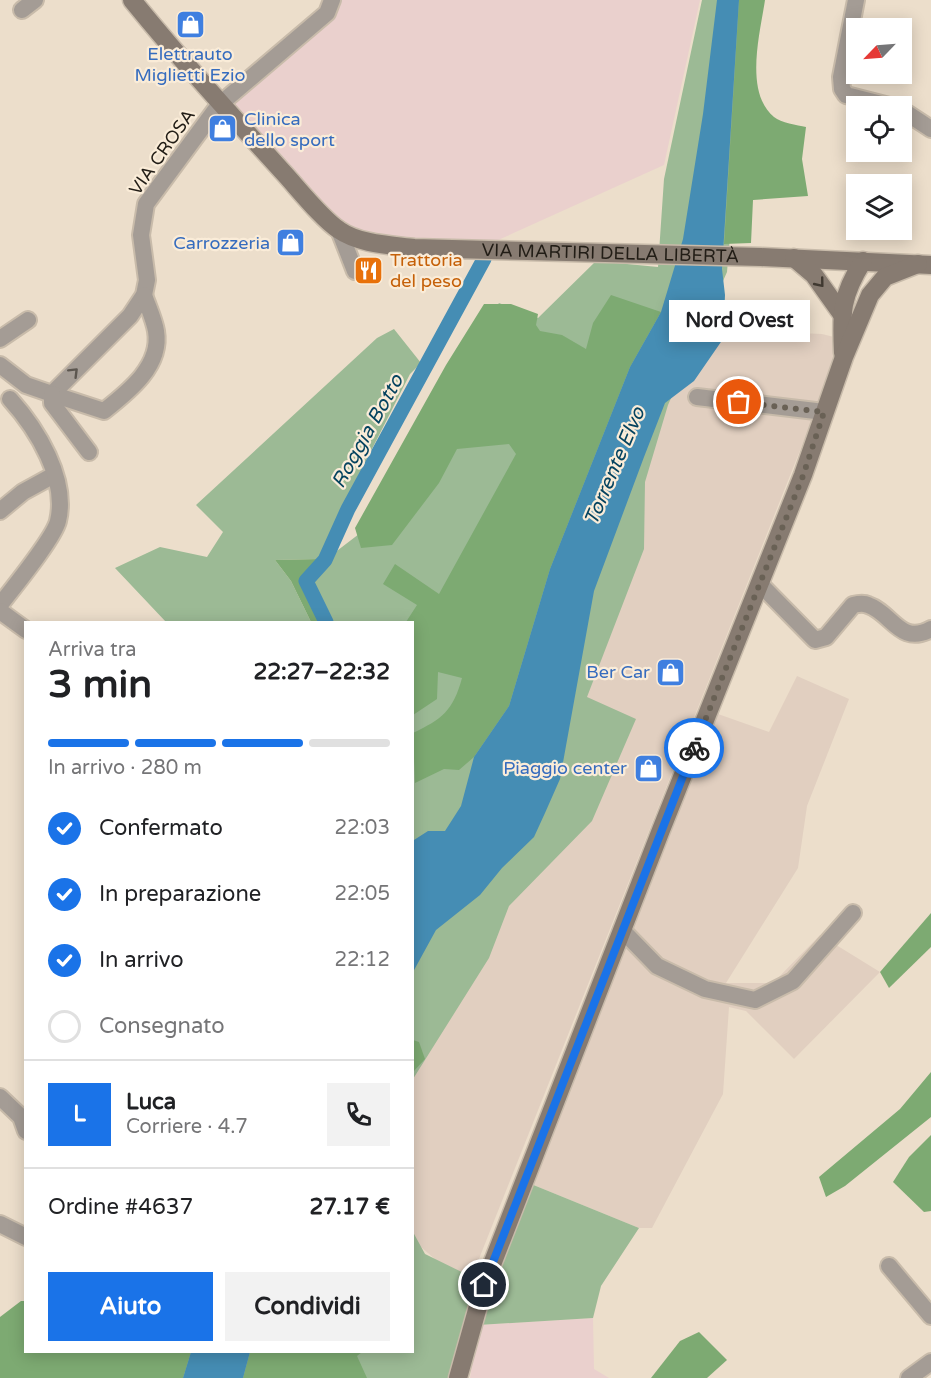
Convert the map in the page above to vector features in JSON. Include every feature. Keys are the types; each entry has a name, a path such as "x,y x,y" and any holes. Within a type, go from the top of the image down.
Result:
{"street":[{"name":"VIA MARTIRI DELLA LIBERTÀ","path":"132,0 219,105 339,230 378,243 414,248 794,258"},
{"path":"850,96 846,95 842,89 841,77 856,0"},
{"name":"VIA CROSA","path":"0,364 26,385 104,411 130,391 147,368 155,350 156,332 144,295 147,280 141,235 146,204 219,105 325,4"},
{"path":"912,117 931,129"},
{"path":"339,230 355,271"},
{"path":"794,258 924,264"},
{"path":"794,258 814,275 841,313"},
{"path":"863,261 870,295"},
{"path":"844,357 841,313 845,292 863,261"},
{"path":"458,1378 484,1285 622,930 803,476 844,357 870,295 885,278 924,264"},
{"path":"89,452 52,403 52,394 130,316 144,295"},
{"path":"0,339 28,320"},
{"path":"0,606 58,523 61,493 37,435 5,404 26,385"},
{"path":"697,398 824,412"},
{"path":"0,511 23,492 54,475"},
{"path":"760,584 815,640 826,637 853,604 867,604 904,632 921,634 931,628"},
{"path":"0,611 24,629"},
{"path":"622,930 657,966 705,989 755,1000 793,981 853,913"},
{"path":"0,1097 21,1117 24,1125"},
{"path":"0,1224 24,1236"},
{"path":"889,1266 931,1316"},
{"path":"909,1378 931,1362"}],"shaded area":[{"path":"335,0 700,0 664,165 485,246 411,240 342,226 226,103"},
{"path":"724,330 822,334 838,338 828,380 469,1284 459,1280 414,1241 414,1069 665,403 723,340"},
{"path":"797,676 849,699 807,806 798,868 726,983 773,983 820,935 880,972 794,1059 746,1011 729,1007 723,1094 652,1228 639,1228 531,1184 679,804 718,714 769,732"},
{"path":"593,1318 594,1369 609,1378 470,1378 478,1325"}],"green space":[{"path":"702,0 757,0 735,177 727,272 668,405 645,482 644,549 587,697 636,719 592,821 509,906 489,958 414,1077 414,621 329,621 310,584 325,560 359,534 454,363 499,303 538,318 596,261 658,267 664,179"},
{"path":"739,0 765,0 756,62 759,93 765,106 774,117 806,127 802,159 808,196 753,200 751,243 724,244"},
{"path":"611,295 661,312 630,367 550,569 509,706 474,757 459,770 444,769 415,783 414,732 445,713 455,699 462,678 438,672 437,699 414,714 414,621 407,621 417,605 383,584 395,564 439,594 516,454 509,444 457,449 439,483 392,545 361,548 355,528 446,365 484,304 511,304 538,314 536,325 540,331 562,335 586,349 593,323"},
{"path":"394,329 421,363 410,374 342,508 319,559 275,560 291,581 311,621 165,621 115,568 160,547 207,557 223,532 196,505 377,338"},
{"path":"319,559 304,581 323,621 311,621 291,581 275,560"},
{"path":"931,913 931,947 889,988 880,972"},
{"path":"414,1040 419,1042 425,1059 414,1071"},
{"path":"931,1072 931,1117 845,1186 826,1197 819,1177 900,1109"},
{"path":"931,1135 931,1211 924,1212 893,1182 909,1157"},
{"path":"531,1184 639,1228 601,1286 593,1318 478,1325"},
{"path":"414,1234 425,1254 476,1279 450,1378 106,1378 121,1353 414,1353"},
{"path":"24,1301 24,1353 191,1353 183,1378 0,1378 0,1317"},
{"path":"699,1332 727,1360 707,1378 651,1378 680,1341"},
{"path":"250,1353 361,1353 357,1356 367,1378 243,1378"}],"water":[{"name":"Torrente Elvo","path":"717,0 739,0 722,269 725,295 723,339 694,381 665,403 644,457 594,591 560,779 534,837 502,868 480,895 436,930 414,970 414,840 428,831 445,831 461,806 474,757 509,706 550,569 630,367 661,312 683,239 703,114"},
{"path":"191,1353 250,1353 243,1378 183,1378"}],"waterway":[{"name":"Roggia Botto","path":"326,621 306,581 325,560 348,509 484,259"}],"way so far":[{"path":"694,748 803,476 824,412 739,402"}],"place":[{"name":"Elettrauto Miglietti Ezio","path":"190,25"},
{"name":"Clinica dello sport","path":"223,129"},
{"name":"Carrozzeria","path":"291,243"},
{"name":"Trattoria del peso","path":"369,270"},
{"name":"Nord Ovest","path":"739,402"},
{"name":"Ber Car","path":"671,672"},
{"name":"Piaggio center","path":"648,768"}],"route":[{"path":"484,1285 694,748"}]}
